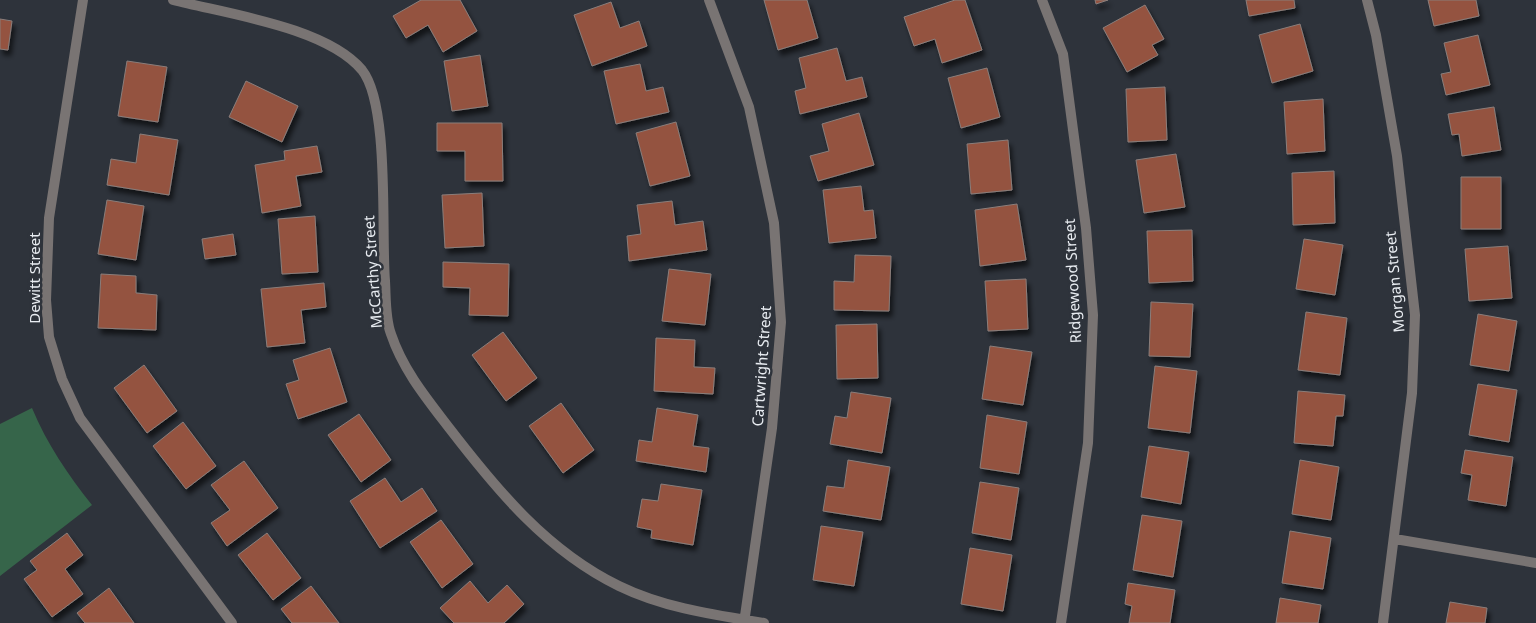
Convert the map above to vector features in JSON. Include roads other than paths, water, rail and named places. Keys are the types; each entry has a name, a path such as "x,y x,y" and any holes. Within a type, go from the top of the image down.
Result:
{"street":[{"name":"Dewitt Street","path":"83,0 49,218 46,300 50,337 62,379 80,418 232,623"},
{"name":"McCarthy Street","path":"173,0 304,33 328,43 362,70 370,83 379,116 385,278 390,331 404,366 489,480 539,533 594,573 620,587 651,599 716,616 764,623"},
{"name":"Cartwright Street","path":"709,0 749,107 774,223 781,322 772,428 745,621"},
{"name":"Ridgewood Street","path":"1042,0 1063,54 1086,228 1093,315 1088,444 1062,623"},
{"name":"Morgan Street","path":"1367,0 1376,35 1398,156 1415,315 1412,393 1383,623"},
{"path":"1394,539 1536,563"}]}
